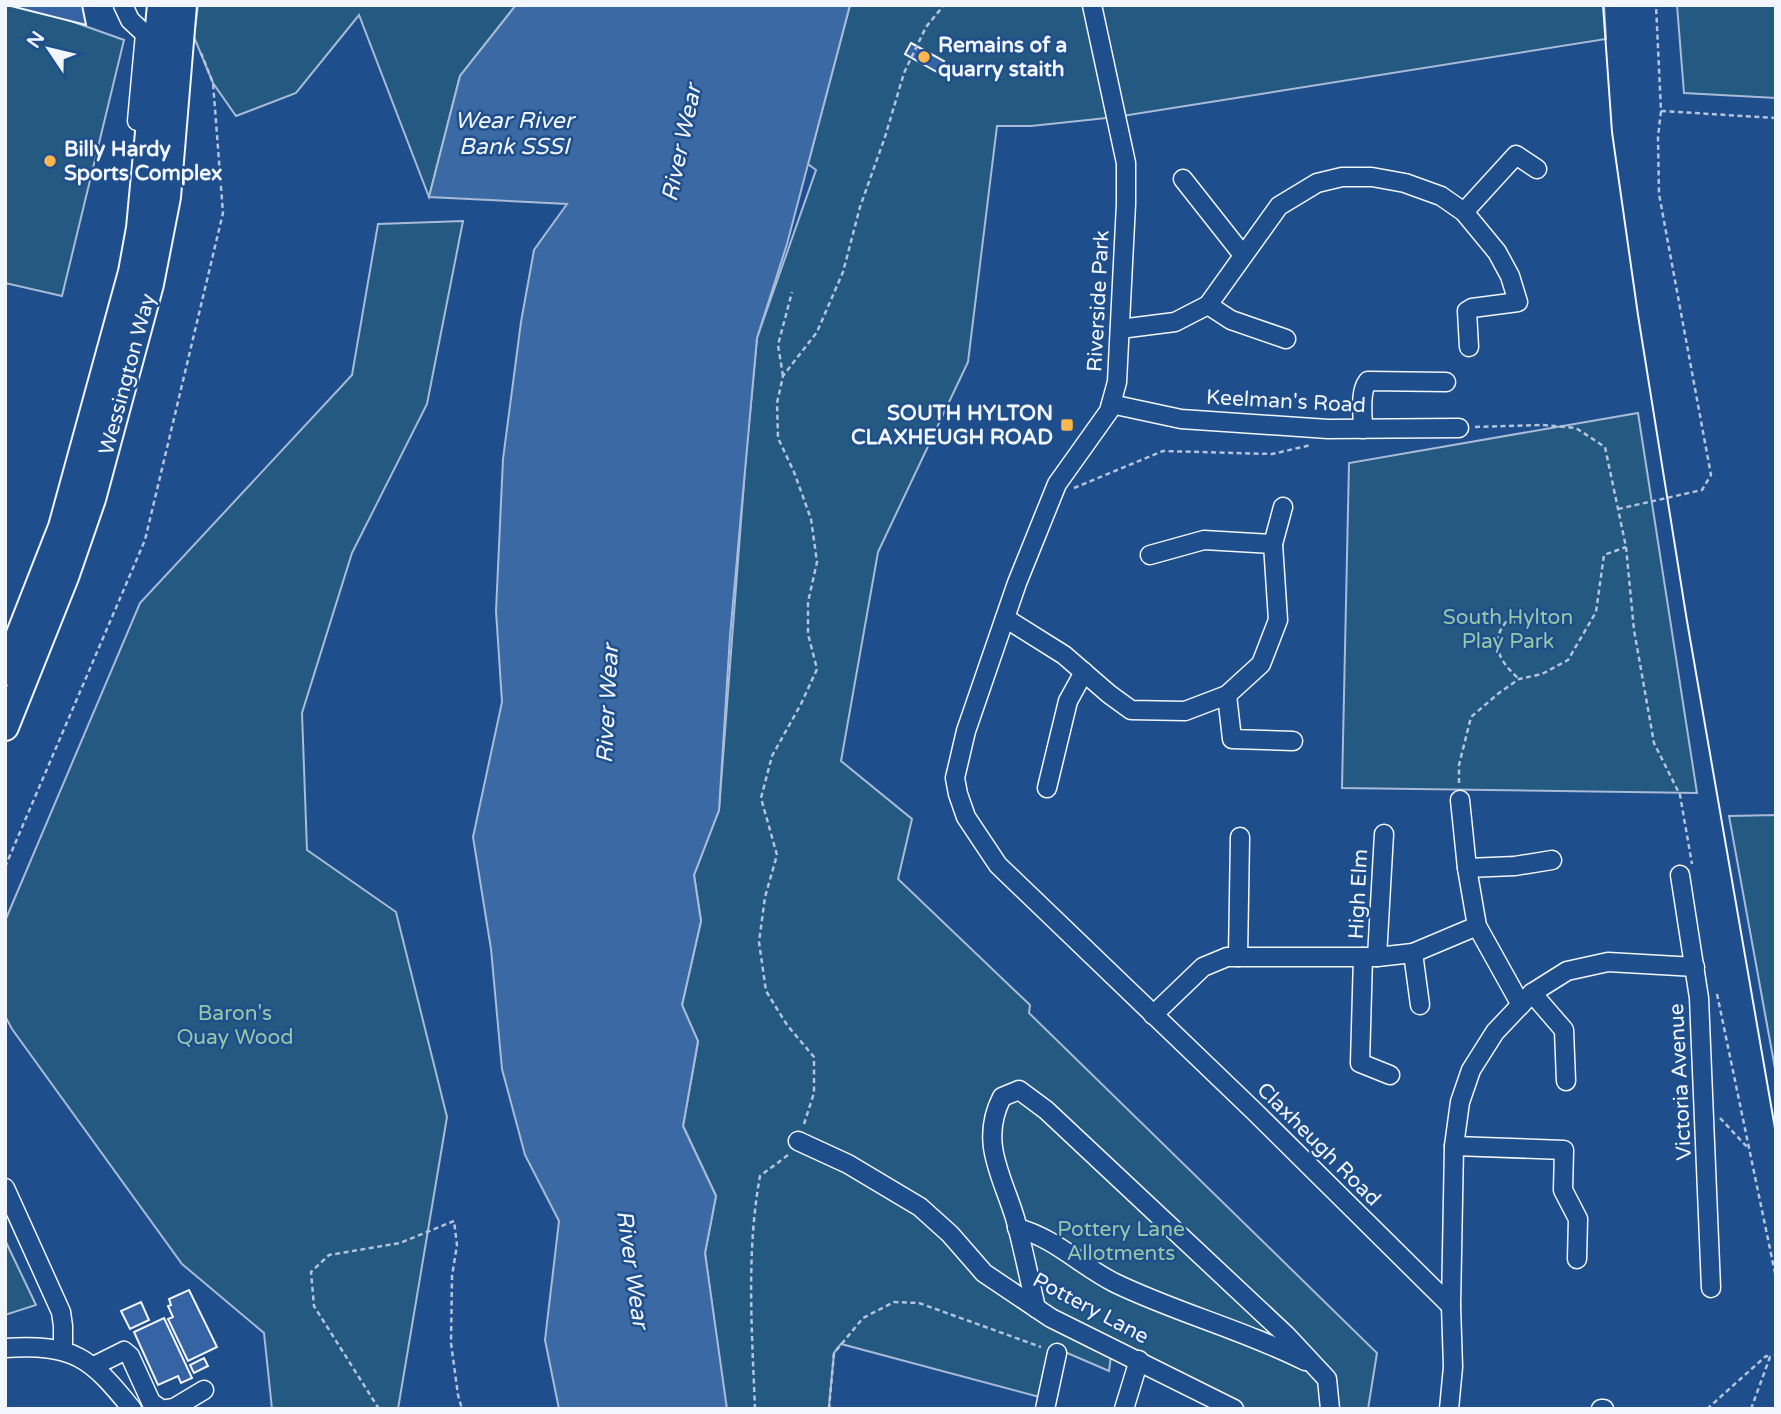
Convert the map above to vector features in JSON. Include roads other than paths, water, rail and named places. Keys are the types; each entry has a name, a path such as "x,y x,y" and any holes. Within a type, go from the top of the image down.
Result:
{"highway":[{"name":"Wessington Way","path":"5,672 62,527 132,272 139,228 161,5"},
{"name":"Wessington Way","path":"5,727 65,577 92,499 150,284 167,197 183,5"}],"street":[{"path":"122,5 130,20 145,34 131,193 139,228"},
{"name":"Riverside Park","path":"955,778 966,731 1005,618 1057,484 1109,411 1117,382 1126,163 1092,5"},
{"path":"1464,212 1516,155 1537,169"},
{"path":"1120,330 1175,322 1208,305 1279,206 1317,183 1342,177 1372,177 1405,183 1441,196 1464,212 1497,252 1510,276 1518,302 1467,311 1469,346"},
{"path":"1183,179 1243,255"},
{"path":"1208,305 1231,320 1286,339"},
{"path":"1363,429 1363,391 1368,381 1446,382"},
{"name":"Keelman's Road","path":"1111,404 1181,419 1328,429 1460,428"},
{"path":"1005,618 1064,655 1131,710 1185,711 1227,695 1261,664 1278,620 1273,544 1283,507"},
{"path":"1150,555 1203,540 1273,544"},
{"path":"1047,788 1068,701 1084,672"},
{"path":"1227,695 1231,739 1293,741"},
{"name":"Claxheugh Road","path":"955,778 966,817 998,864 1451,1306"},
{"path":"1460,800 1467,868 1477,926 1527,999 1564,1030 1566,1081"},
{"name":"High Elm","path":"1384,834 1360,1063 1390,1075"},
{"path":"1238,957 1240,837"},
{"path":"1467,868 1516,866 1552,860"},
{"name":"Victoria Avenue","path":"1687,874 1699,998 1711,1288"},
{"path":"1153,1015 1203,967 1227,957 1370,957 1413,953 1477,926"},
{"path":"1413,953 1420,1005"},
{"path":"1448,1409 1453,1367 1451,1306 1454,1146 1460,1102 1471,1070 1495,1032 1527,999 1567,971 1608,962 1695,967"},
{"path":"1036,1308 1017,1228 993,1157 992,1126 995,1110 1002,1097 1019,1090 1066,1129 1286,1335 1327,1379 1330,1409"},
{"name":"Pottery Lane","path":"798,1141 848,1164 920,1207 950,1234 984,1273 1051,1318 1234,1409"},
{"path":"1454,1146 1564,1150 1563,1190 1578,1219 1577,1259"},
{"path":"5,1188 61,1312 64,1326 63,1352"},
{"path":"1017,1228 1048,1240 1113,1282 1279,1348 1315,1366"},
{"path":"5,1348 38,1347 80,1357 94,1366 132,1409"},
{"path":"94,1366 124,1351 130,1356 151,1402 161,1409"},
{"path":"1045,1409 1057,1353"},
{"path":"1124,1409 1139,1360"},
{"path":"167,1409 174,1408 204,1390"}],"water":[{"path":"516,5 850,5 787,244 757,338 730,636 719,810 694,875 701,921 682,1005 698,1041 683,1126 716,1196 705,1253 727,1409 559,1409 545,1340 559,1221 525,1155 502,1069 491,949 473,837 502,702 496,611 503,459 521,322 534,250 567,204 429,197 460,76"}],"tram line":[{"path":"1603,5 1612,132 1638,315 1687,621 1776,1134"}],"place":[{"name":"Remains of a quarry staith","path":"924,57"},
{"name":"Billy Hardy Sports Complex","path":"50,161"},
{"name":"SOUTH HYLTON CLAXHEUGH ROAD","path":"1067,425"}],"water label":[{"name":"Wear River Bank SSSI","path":"514,133"},
{"name":"River Wear","path":"681,143"},
{"name":"River Wear","path":"607,704"},
{"name":"River Wear","path":"633,1269"}],"park label":[{"name":"South Hylton Play Park","path":"1508,629"},
{"name":"Baron's Quay Wood","path":"235,1025"},
{"name":"Pottery Lane Allotments","path":"1121,1241"}]}
